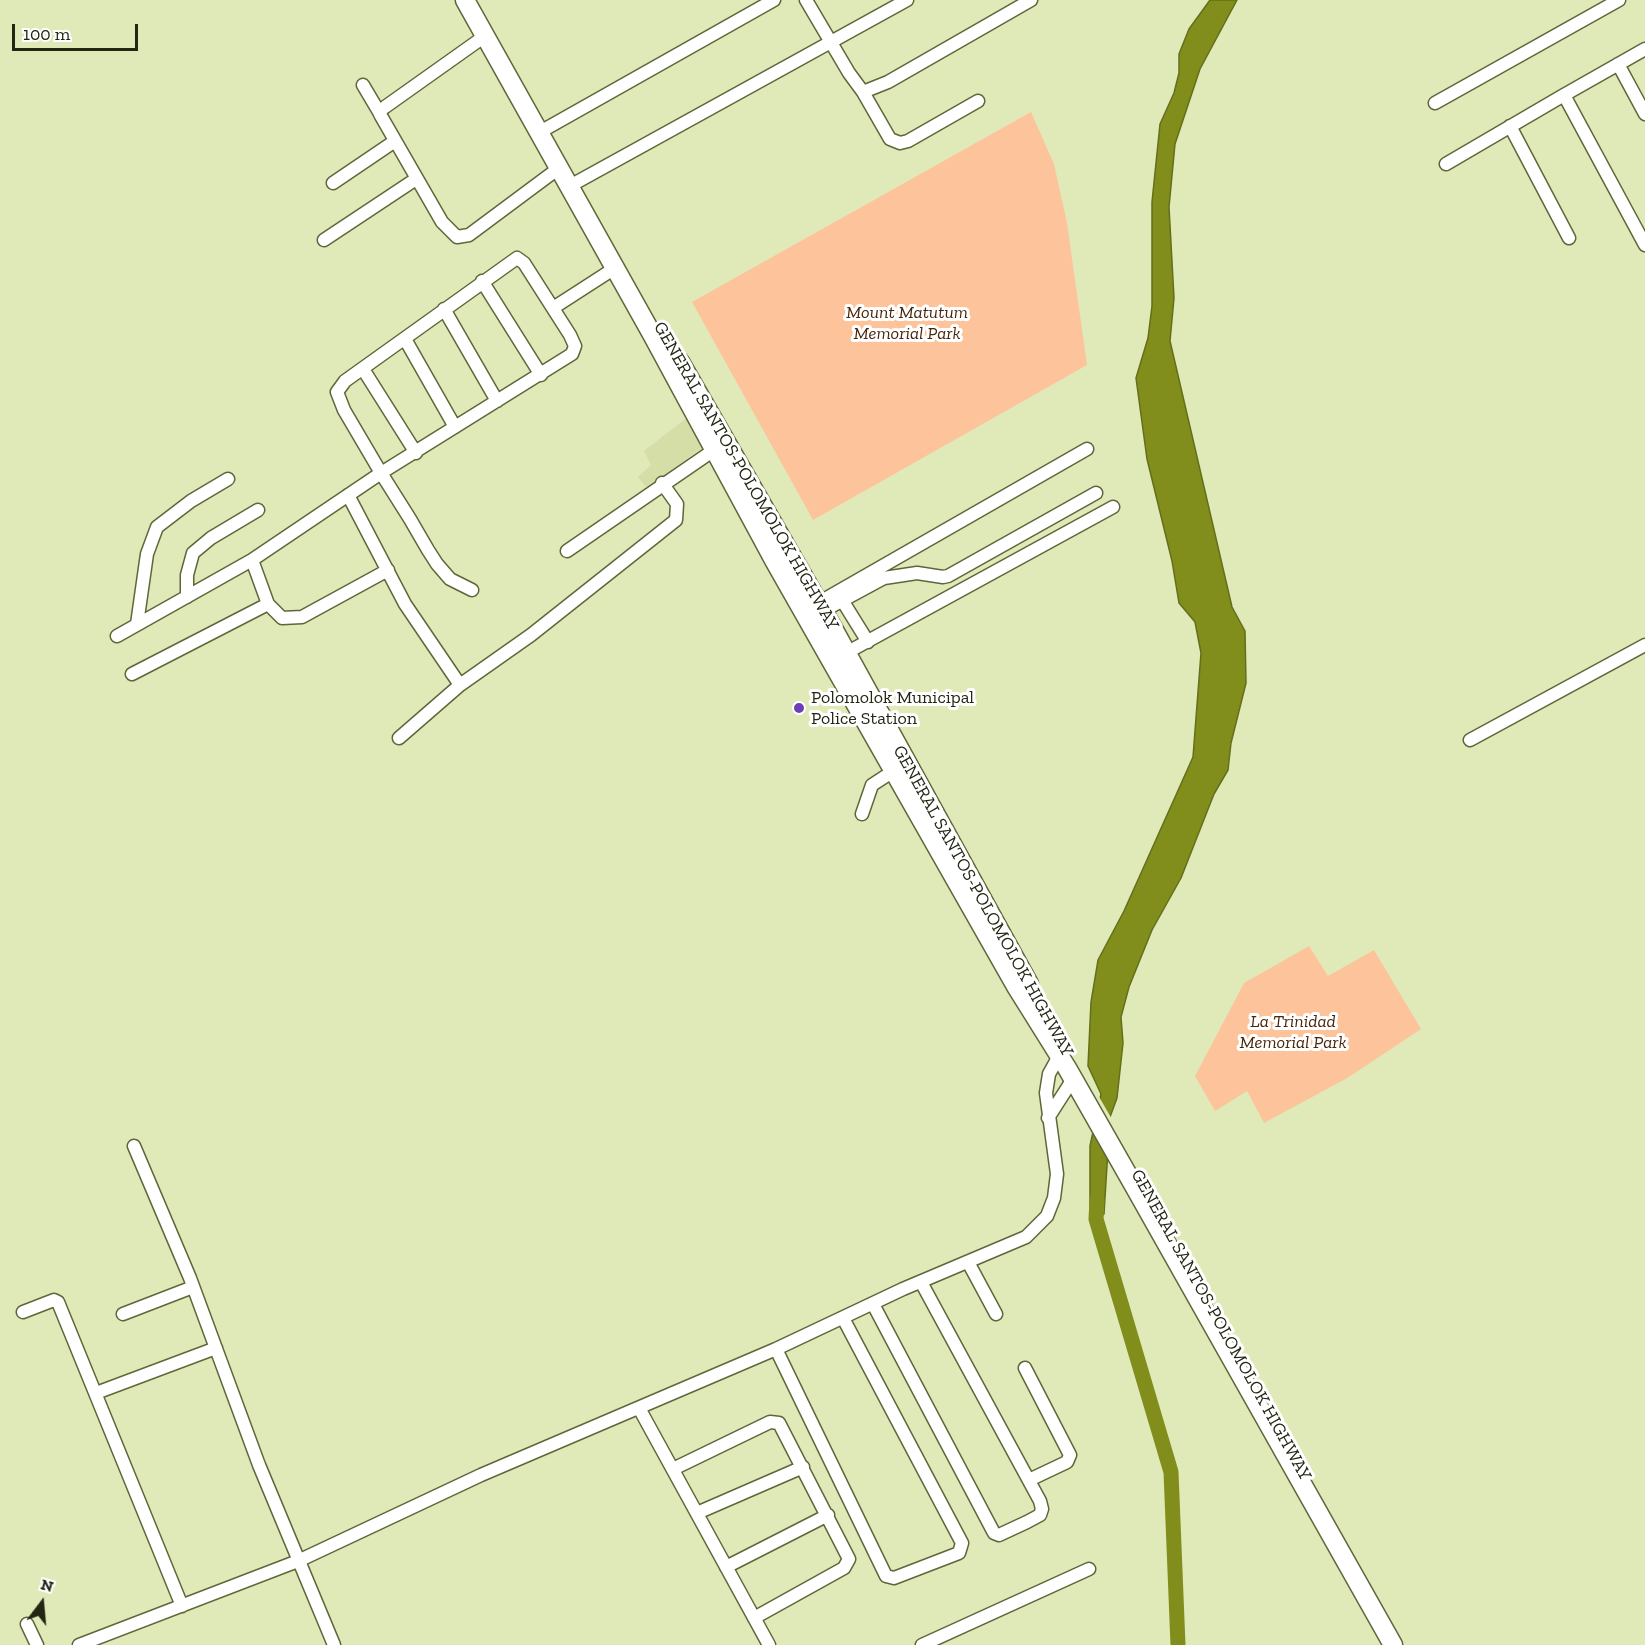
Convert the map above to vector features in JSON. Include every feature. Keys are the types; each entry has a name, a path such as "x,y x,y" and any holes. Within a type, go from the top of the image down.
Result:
{"highway":[{"path":"465,0 714,450 1017,988 1073,1079 1088,1098 1393,1645"},
{"name":"GENERAL SANTOS-POLOMOLOK HIGHWAY","path":"476,0 577,182 846,653 1088,1098"},
{"name":"GENERAL SANTOS-POLOMOLOK HIGHWAY","path":"1120,1154 1401,1645"}],"street":[{"path":"547,128 774,0"},
{"path":"806,0 890,139 900,143 908,141 978,101"},
{"path":"577,182 907,0"},
{"path":"863,92 921,64 1031,0"},
{"path":"1435,104 1619,0"},
{"path":"379,112 485,36"},
{"path":"1446,164 1645,48"},
{"path":"1618,64 1645,114"},
{"path":"363,85 416,179 442,222 453,235 460,237 469,235 559,168"},
{"path":"1563,95 1645,245"},
{"path":"1510,126 1569,238"},
{"path":"333,183 395,141"},
{"path":"324,240 416,179"},
{"path":"117,636 252,560 381,473 541,375 574,350 573,341 519,258 512,260 482,281 338,386 337,392 340,403 381,473 443,572 450,579 472,590"},
{"path":"553,308 615,268"},
{"path":"482,281 541,375"},
{"path":"444,309 497,401"},
{"path":"405,339 455,427"},
{"path":"363,369 416,453"},
{"path":"820,607 1087,449"},
{"path":"567,551 662,483 714,450"},
{"path":"137,624 147,554 157,527 191,501 228,479"},
{"path":"399,738 460,685 531,635 676,520 677,504 662,483"},
{"path":"820,607 842,600 884,578 917,573 948,576 1096,493"},
{"path":"348,495 416,622 460,685"},
{"path":"846,653 1113,507"},
{"path":"187,597 187,575 193,553 211,538 258,510"},
{"path":"252,560 268,604 282,618 302,617 388,570"},
{"path":"842,600 868,642"},
{"path":"132,674 268,604"},
{"path":"1470,740 1645,645"},
{"path":"862,814 872,785 895,770"},
{"path":"79,1645 298,1561 482,1475 776,1349 921,1282 1026,1237 1047,1216 1054,1198 1057,1174 1048,1118 1046,1083 1051,1067 1059,1056"},
{"path":"1048,1118 1073,1079"},
{"path":"134,1146 193,1287 298,1561 334,1645"},
{"path":"968,1262 996,1314"},
{"path":"873,1304 996,1534 1040,1515 1042,1509 1040,1501 921,1282"},
{"path":"123,1314 193,1287"},
{"path":"23,1312 54,1300 58,1302 182,1605"},
{"path":"776,1349 886,1576 894,1578 959,1553 962,1543 843,1317"},
{"path":"96,1393 216,1348"},
{"path":"1025,1368 1070,1455 1067,1462 1029,1480"},
{"path":"639,1408 769,1645"},
{"path":"673,1470 774,1422 779,1423 849,1557 846,1566 754,1618"},
{"path":"697,1513 803,1467"},
{"path":"726,1567 828,1515"},
{"path":"922,1645 1089,1569"},
{"path":"27,1624 37,1645"}],"shaded area":[{"path":"1210,0 1237,0 1200,69 1175,144 1169,207 1174,298 1170,341 1232,607 1245,631 1246,683 1231,743 1228,770 1214,794 1181,878 1152,930 1129,987 1121,1017 1123,1043 1117,1098 1110,1117 1104,1214 1096,1219 1090,1211 1090,1146 1101,1094 1088,1066 1091,1002 1098,960 1124,911 1193,757 1201,653 1195,622 1179,603 1172,561 1147,459 1136,378 1148,338 1152,306 1152,202 1160,124 1174,93 1179,73 1179,54 1189,29"},
{"path":"688,417 704,446 647,488 638,477 651,465 644,451"}],"green space":[{"name":"Mount Matutum Memorial Park","path":"1031,112 1054,164 1067,223 1087,365 813,520 692,302"},
{"name":"La Trinidad Memorial Park","path":"1309,946 1328,976 1374,950 1421,1029 1349,1077 1264,1123 1247,1091 1215,1111 1195,1076 1244,983"}],"pier":[{"path":"1098,1095 1113,1121 1110,1160 1094,1105"}],"waterway":[{"path":"1097,1200 1096,1219 1171,1472 1178,1645"}],"place":[{"name":"Polomolok Municipal Police Station","path":"799,708"}]}
